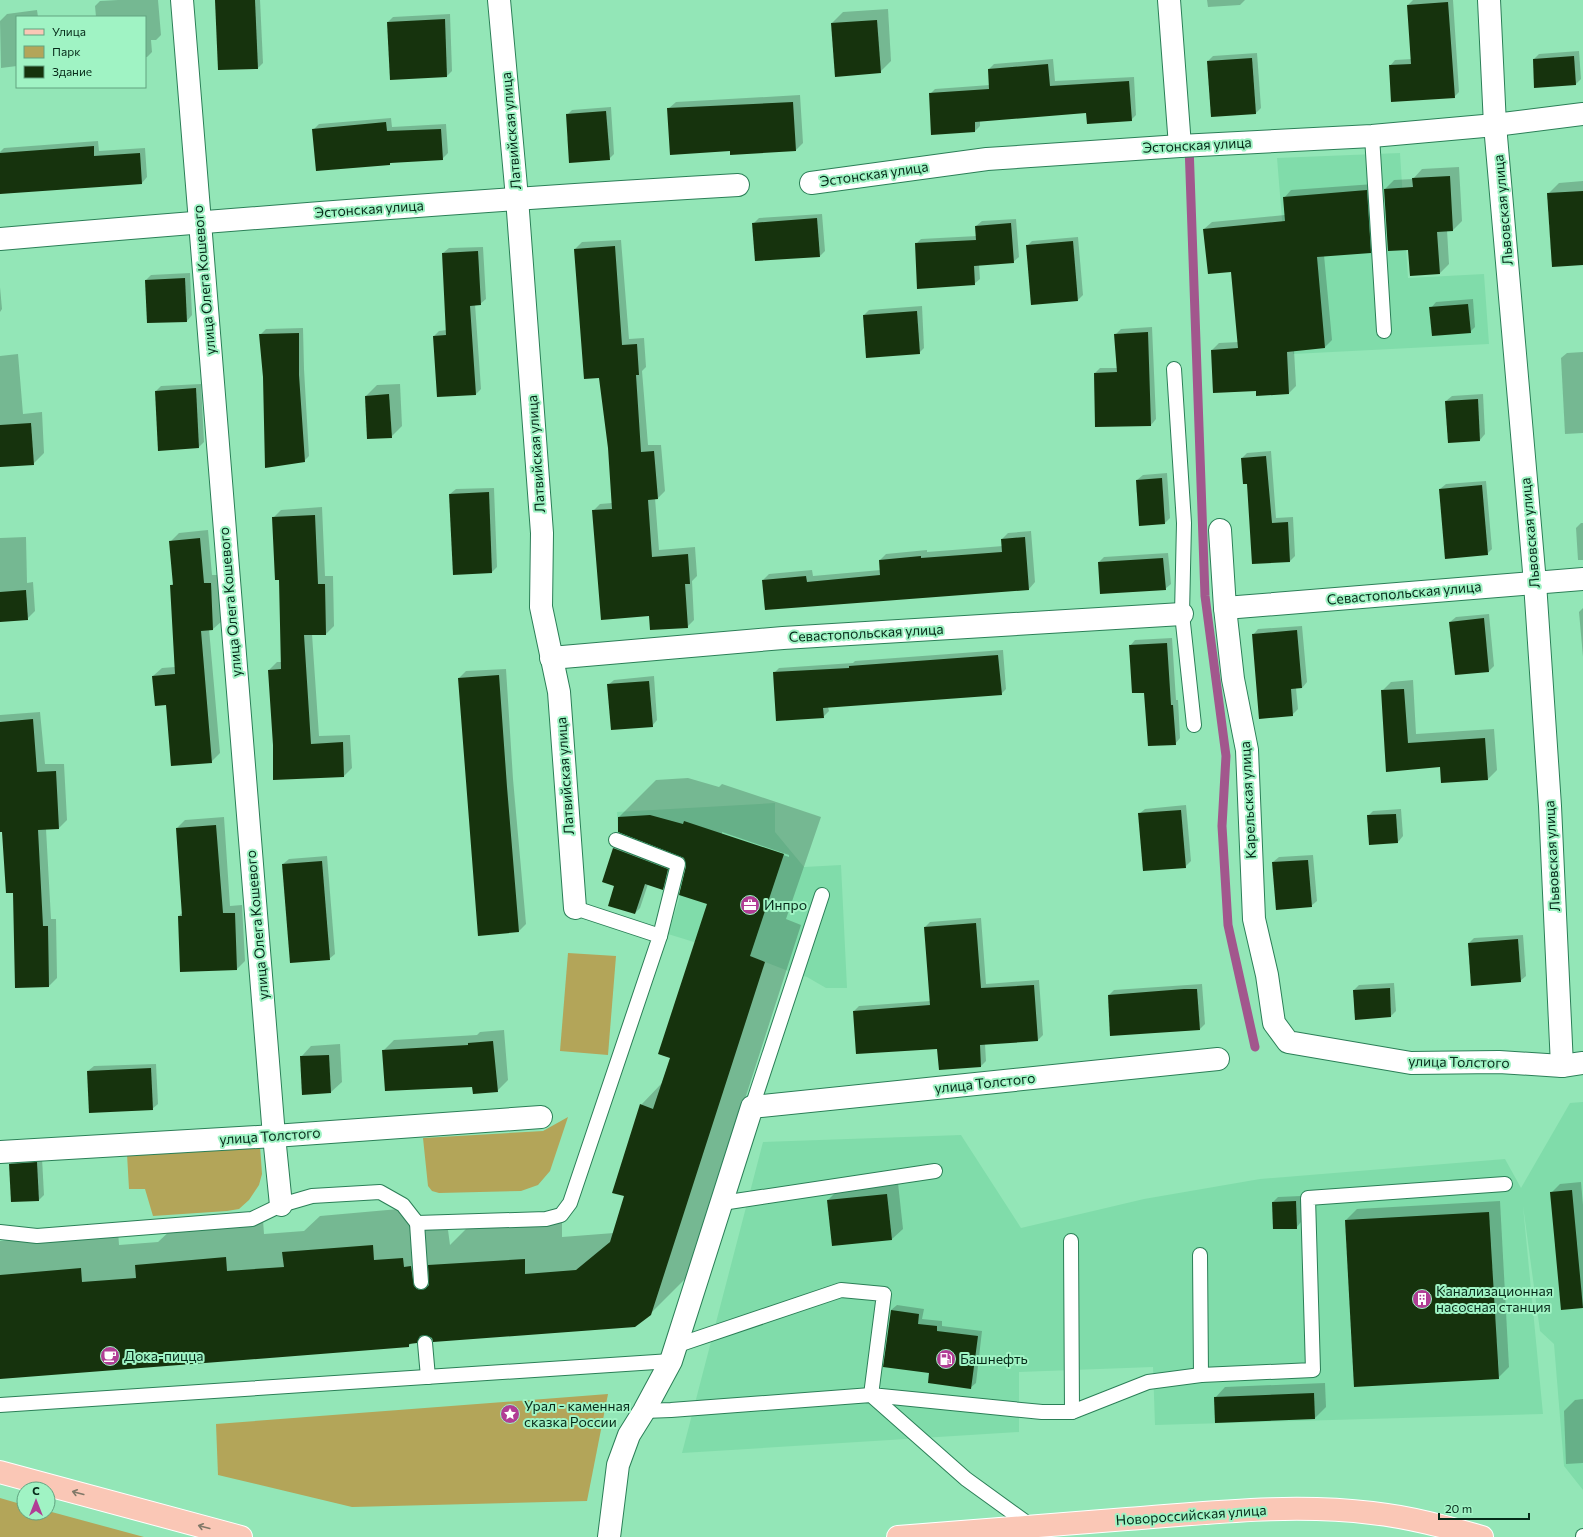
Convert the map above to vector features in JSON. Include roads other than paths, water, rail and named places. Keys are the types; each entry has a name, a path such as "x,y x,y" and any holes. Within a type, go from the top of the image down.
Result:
{"main road":[{"path":"0,1472 242,1537"},
{"name":"Новороссийская улица","path":"898,1537 1224,1511 1283,1508 1373,1513 1411,1520 1482,1537"}],"street":[{"name":"улица Олега Кошевого","path":"182,0 274,1136 281,1205"},
{"name":"Латвийская улица","path":"499,0 517,198 542,533 541,607 559,692 575,908"},
{"path":"1168,0 1180,146"},
{"name":"Львовская улица","path":"1489,0 1495,126 1535,583 1550,806 1573,1064"},
{"name":"Эстонская улица","path":"811,183 987,159 1180,146 1372,136 1495,126 1583,114"},
{"name":"Эстонская улица","path":"0,240 200,222 517,198 738,185"},
{"name":"Карельская улица","path":"1220,530 1225,608 1233,679 1247,750 1254,919 1267,976 1274,1023 1288,1042"},
{"name":"Севастопольская улица","path":"1225,608 1583,579"},
{"name":"Севастопольская улица","path":"551,658 783,638 1182,614"},
{"name":"улица Толстого","path":"1288,1042 1411,1063 1499,1062 1573,1064"},
{"name":"улица Толстого","path":"752,1107 1218,1059"},
{"path":"609,1537 618,1465 629,1435 644,1410 673,1354 752,1107"},
{"name":"улица Толстого","path":"0,1152 274,1136 540,1117"}],"lane":[{"path":"1372,136 1384,331"},
{"path":"1174,369 1184,523 1182,614 1194,725"},
{"path":"417,1223 546,1219 561,1215 570,1203 660,936 678,864 616,840"},
{"path":"752,1107 822,895"},
{"path":"575,908 660,936"},
{"path":"722,1203 935,1171"},
{"path":"644,1410 671,1410 871,1395 1042,1412 1072,1412 1148,1382 1201,1375 1313,1370 1308,1198 1505,1184"},
{"path":"0,1232 37,1236 252,1219 281,1205 312,1196 380,1192 403,1205 417,1223 421,1282"},
{"path":"1071,1241 1072,1412"},
{"path":"1200,1255 1201,1375"},
{"path":"0,1405 428,1377 673,1354 840,1290 884,1294 871,1395"},
{"path":"425,1343 428,1377"},
{"path":"871,1395 966,1479 1031,1526"}],"waterway":[{"path":"1189,145 1205,596 1226,756 1222,826 1228,925 1255,1047"}],"place":[{"name":"Инпро","path":"750,905"},
{"name":"Канализационная насосная станция","path":"1422,1299"},
{"name":"Дока-пицца","path":"110,1356"},
{"name":"Башнефть","path":"946,1359"},
{"name":"Урал - каменная сказка России","path":"510,1414"}]}
